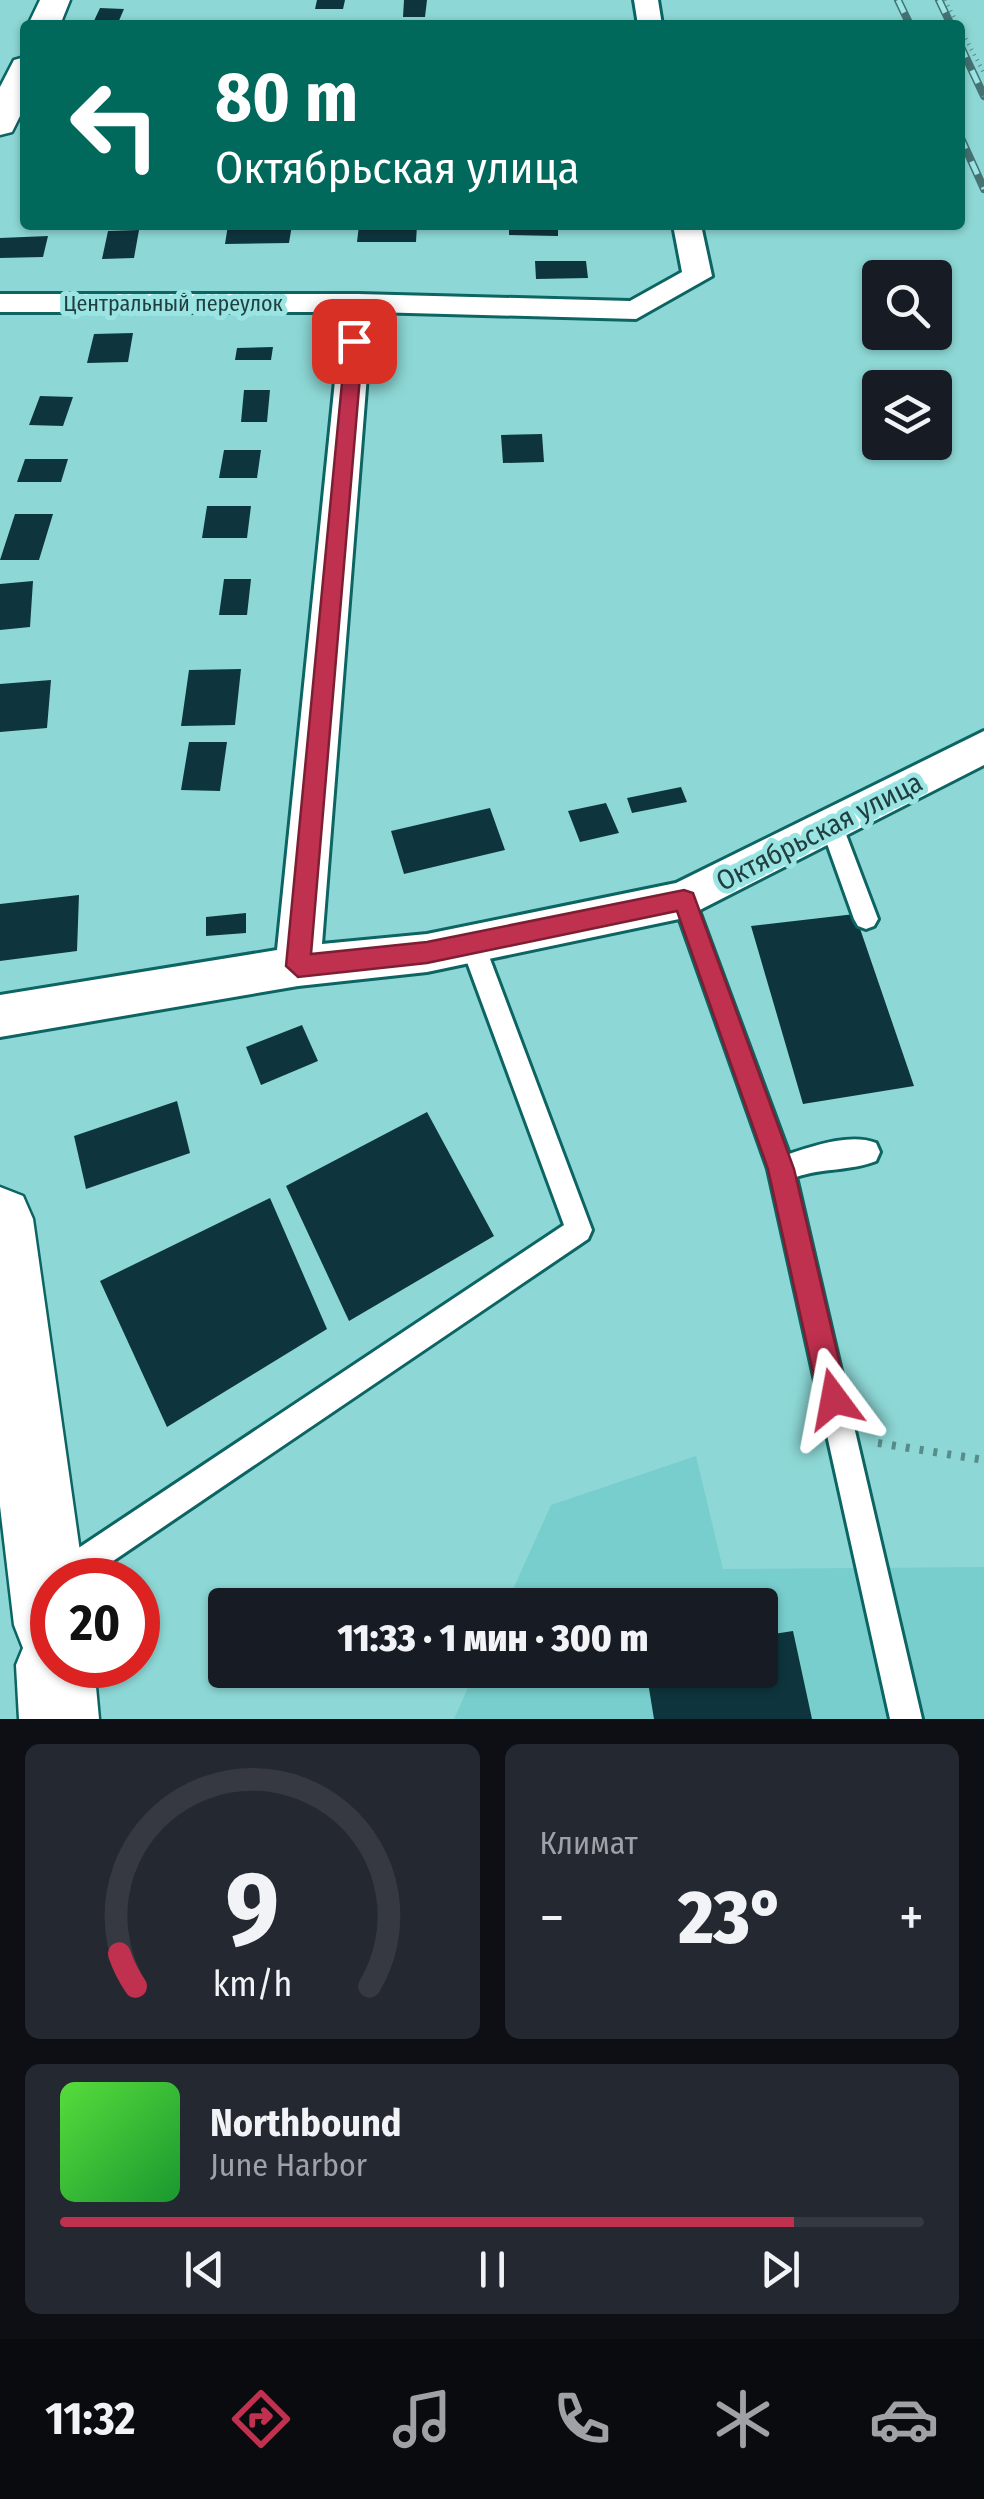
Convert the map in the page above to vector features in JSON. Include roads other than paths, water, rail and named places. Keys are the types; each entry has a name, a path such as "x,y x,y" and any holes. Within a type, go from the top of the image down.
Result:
{"street":[{"path":"0,125 20,78"},
{"name":"Центральный переулок","path":"0,302 358,303 636,310 696,276 688,230"},
{"path":"298,966 358,303"},
{"name":"Октябрьская улица","path":"0,1016 298,966 472,943 684,900 984,747"},
{"path":"0,1219 48,1558"},
{"path":"56,1688 58,1719"}],"lane":[{"path":"832,824 866,919"},
{"path":"684,900 781,1169 906,1719"},
{"path":"105,1558 579,1230 472,943"},
{"path":"781,1169 820,1156 867,1152"}],"railway":[{"path":"898,0 908,20"},
{"path":"939,0 949,20"},
{"path":"965,56 984,96"},
{"path":"965,147 984,189"}]}
